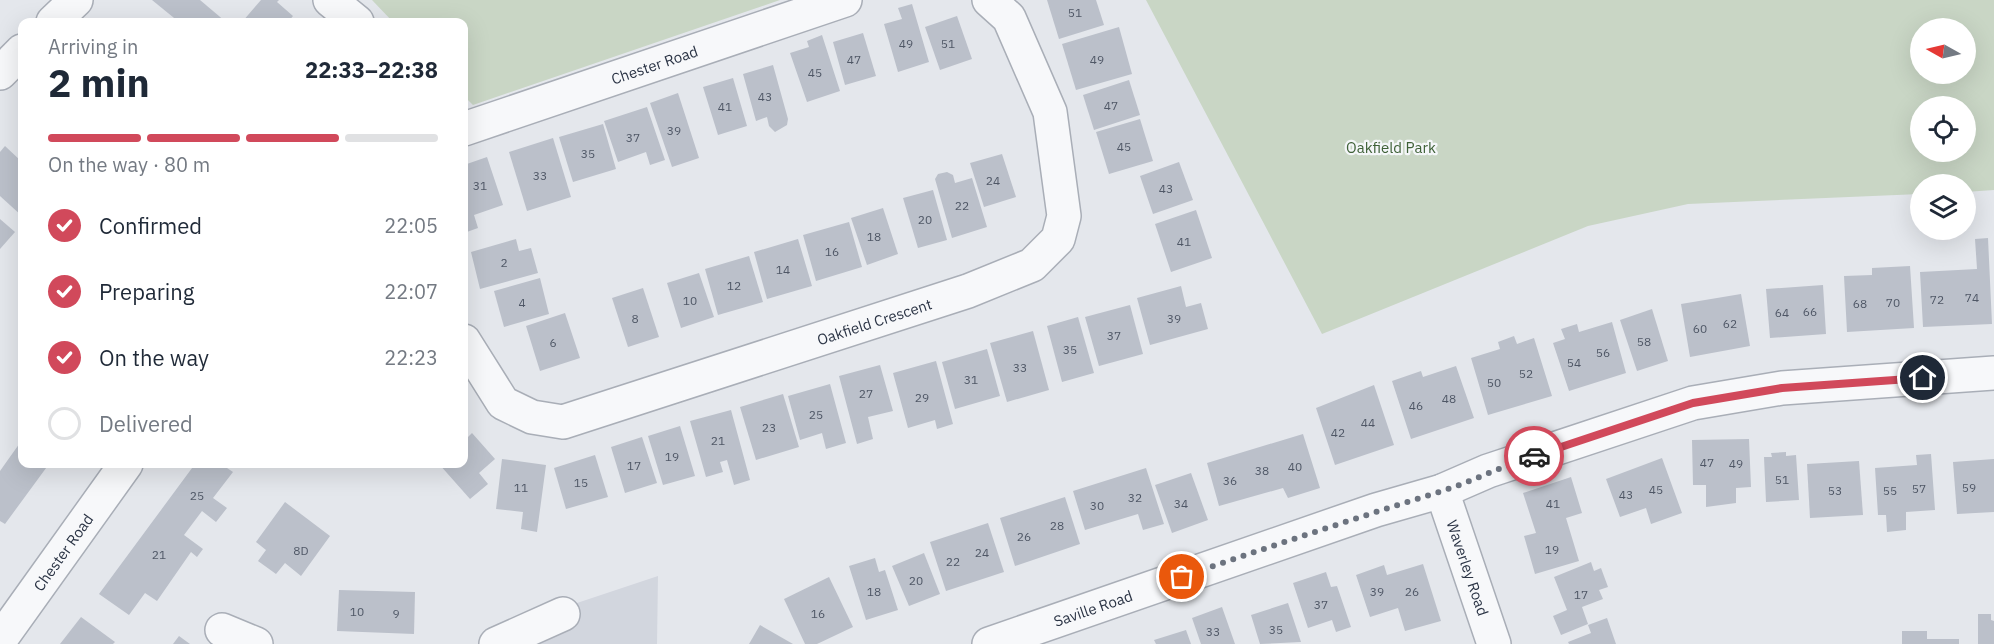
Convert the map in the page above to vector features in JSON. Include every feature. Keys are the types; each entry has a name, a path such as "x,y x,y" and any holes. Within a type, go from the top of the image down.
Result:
{"street":[{"path":"56,18 76,0"},
{"path":"330,0 352,18"},
{"name":"Chester Road","path":"468,128 845,0"},
{"name":"Oakfield Crescent","path":"468,346 503,403 532,417 563,422 968,291 1032,265 1058,239 1064,216 1050,112 1009,18 989,0"},
{"path":"0,73 18,55"},
{"name":"Saville Road","path":"989,644 1376,510 1442,491 1488,471 1693,403 1782,388 1994,373"},
{"name":"Chester Road","path":"0,640 123,468"},
{"name":"Waverley Road","path":"1442,491 1494,644"},
{"path":"496,644 562,614"},
{"path":"222,630 256,644"}],"shaded area":[{"path":"658,576 657,644 540,644 541,615"}],"green space":[{"path":"372,0 780,0 473,105 468,100 468,18 389,18"},
{"name":"Oakfield Park","path":"1146,0 1994,0 1994,190 1976,191 1976,174 1910,174 1910,194 1688,204 1588,226 1322,334"}],"building":[{"path":"152,0 200,0 221,18 174,18"},
{"path":"261,0 279,0 277,2 293,16 291,18 245,18"},
{"path":"1047,0 1096,0 1104,25 1059,39"},
{"path":"912,4 929,62 898,72 884,24 902,19 898,8"},
{"path":"957,16 972,59 940,70 925,27"},
{"path":"1119,27 1132,74 1076,90 1062,44"},
{"path":"863,33 876,76 845,85 833,42"},
{"path":"822,35 840,91 807,102 790,53 809,47 807,41"},
{"path":"773,65 788,119 787,125 775,132 769,126 767,117 756,121 743,74"},
{"path":"733,78 747,126 718,135 703,87"},
{"path":"1129,80 1140,115 1094,130 1083,95"},
{"path":"678,93 699,158 672,167 650,103"},
{"path":"647,107 665,160 650,165 646,152 618,162 604,121"},
{"path":"1140,119 1153,161 1109,174 1096,132"},
{"path":"603,124 616,169 573,182 559,137"},
{"path":"553,138 571,197 527,211 509,152"},
{"path":"5,146 18,158 18,212 0,196 0,152"},
{"path":"1002,154 1016,197 984,207 970,163"},
{"path":"487,157 503,205 474,215 478,228 468,232 468,164"},
{"path":"1179,162 1193,200 1153,214 1140,176"},
{"path":"947,172 953,175 955,183 972,178 987,227 952,238 935,179 938,174"},
{"path":"933,190 947,240 918,248 903,198"},
{"path":"883,208 898,254 867,265 851,218"},
{"path":"1196,210 1212,258 1171,272 1155,224"},
{"path":"0,219 15,232 0,249"},
{"path":"849,222 862,267 816,281 803,235"},
{"path":"1988,238 1992,324 1923,327 1920,272 1977,269 1976,239"},
{"path":"516,239 519,251 531,248 538,273 480,289 471,252"},
{"path":"798,239 812,286 767,299 754,252"},
{"path":"749,256 763,302 718,315 705,269"},
{"path":"1910,266 1914,328 1847,332 1844,276 1872,275 1872,268"},
{"path":"699,273 714,317 681,328 667,283"},
{"path":"540,278 549,314 504,327 494,291"},
{"path":"1823,285 1826,334 1770,338 1766,289"},
{"path":"1181,286 1186,307 1201,303 1208,329 1150,345 1137,298"},
{"path":"643,288 659,337 628,347 612,298"},
{"path":"1741,294 1750,346 1690,357 1681,304"},
{"path":"1130,305 1143,354 1099,366 1085,317"},
{"path":"1652,309 1668,361 1637,371 1620,320"},
{"path":"565,313 580,358 540,371 526,326"},
{"path":"1078,317 1094,373 1062,382 1047,326"},
{"path":"1612,322 1626,373 1569,391 1553,343 1565,339 1561,329 1577,324 1579,332"},
{"path":"1033,331 1049,390 1007,402 990,343"},
{"path":"1514,336 1517,344 1534,338 1552,396 1488,415 1471,358 1500,349 1498,342"},
{"path":"987,349 1000,396 955,409 942,362"},
{"path":"936,361 953,424 937,429 935,420 908,428 893,373"},
{"path":"880,365 893,411 868,417 873,439 857,444 839,376"},
{"path":"1456,366 1474,418 1411,439 1392,381 1421,371 1423,377"},
{"path":"830,384 846,443 826,449 822,433 800,440 788,396"},
{"path":"1374,385 1394,445 1335,465 1316,408"},
{"path":"783,394 799,447 756,460 740,407"},
{"path":"731,410 750,480 734,485 727,460 720,462 723,472 706,477 690,421"},
{"path":"680,426 695,476 663,485 648,436"},
{"path":"472,433 495,459 479,473 488,484 470,499 443,468 468,468 468,437"},
{"path":"1303,434 1320,488 1288,498 1283,488 1219,506 1207,463"},
{"path":"642,437 657,483 625,493 611,447"},
{"path":"1749,439 1751,487 1736,488 1736,503 1706,507 1706,485 1693,485 1692,440"},
{"path":"18,446 18,468 46,468 5,524 0,521 0,471"},
{"path":"1786,452 1786,456 1796,455 1799,500 1766,502 1764,457 1772,457 1771,453"},
{"path":"1931,454 1935,510 1906,512 1906,530 1887,532 1886,515 1878,515 1875,468 1917,465 1916,455"},
{"path":"595,455 608,497 566,509 554,468"},
{"path":"1662,458 1682,513 1651,524 1646,508 1620,517 1606,479"},
{"path":"502,459 546,465 537,532 521,529 523,512 496,509"},
{"path":"1994,459 1994,512 1957,514 1953,462"},
{"path":"1859,461 1863,515 1810,518 1807,464"},
{"path":"192,468 227,468 233,472 213,498 227,508 216,522 202,511 184,535 203,549 197,557 191,552 157,601 145,593 129,615 99,594"},
{"path":"1146,468 1164,524 1143,530 1138,514 1085,530 1073,491"},
{"path":"1191,473 1208,520 1172,533 1155,485"},
{"path":"1571,477 1582,513 1566,518 1579,561 1535,574 1524,536 1536,533 1523,493"},
{"path":"1065,497 1080,544 1015,566 1000,518"},
{"path":"285,502 330,536 301,576 285,563 276,574 258,561 266,550 256,542"},
{"path":"988,523 1004,572 946,591 930,542"},
{"path":"924,553 940,594 909,606 892,566"},
{"path":"875,558 879,572 885,570 898,610 866,620 849,566"},
{"path":"1591,562 1594,571 1601,568 1608,587 1599,590 1603,599 1582,607 1588,624 1561,635 1553,616 1567,610 1554,577"},
{"path":"1423,564 1441,621 1405,631 1398,608 1370,617 1356,575 1384,565 1387,575"},
{"path":"1326,572 1331,587 1337,586 1351,627 1336,632 1332,620 1308,628 1293,583"},
{"path":"829,577 853,627 817,644 805,644 784,599"},
{"path":"339,590 415,592 414,634 337,631"},
{"path":"1288,603 1301,642 1260,644 1251,615"},
{"path":"1222,607 1235,644 1201,644 1192,618"},
{"path":"1978,614 1991,614 1991,620 1994,621 1994,644 1978,644"},
{"path":"81,617 115,642 113,644 60,644"},
{"path":"1607,618 1616,644 1569,644 1568,642 1591,633 1588,625"},
{"path":"760,625 793,644 749,644"},
{"path":"1186,630 1191,644 1156,644 1154,640"},
{"path":"1902,631 1927,631 1927,639 1959,639 1959,644 1902,644"},
{"path":"179,636 190,644 173,644"}],"way so far":[{"path":"1182,577 1376,510 1442,491 1488,471 1534,456"}],"route":[{"path":"1534,456 1693,403 1782,388 1923,378"}]}
